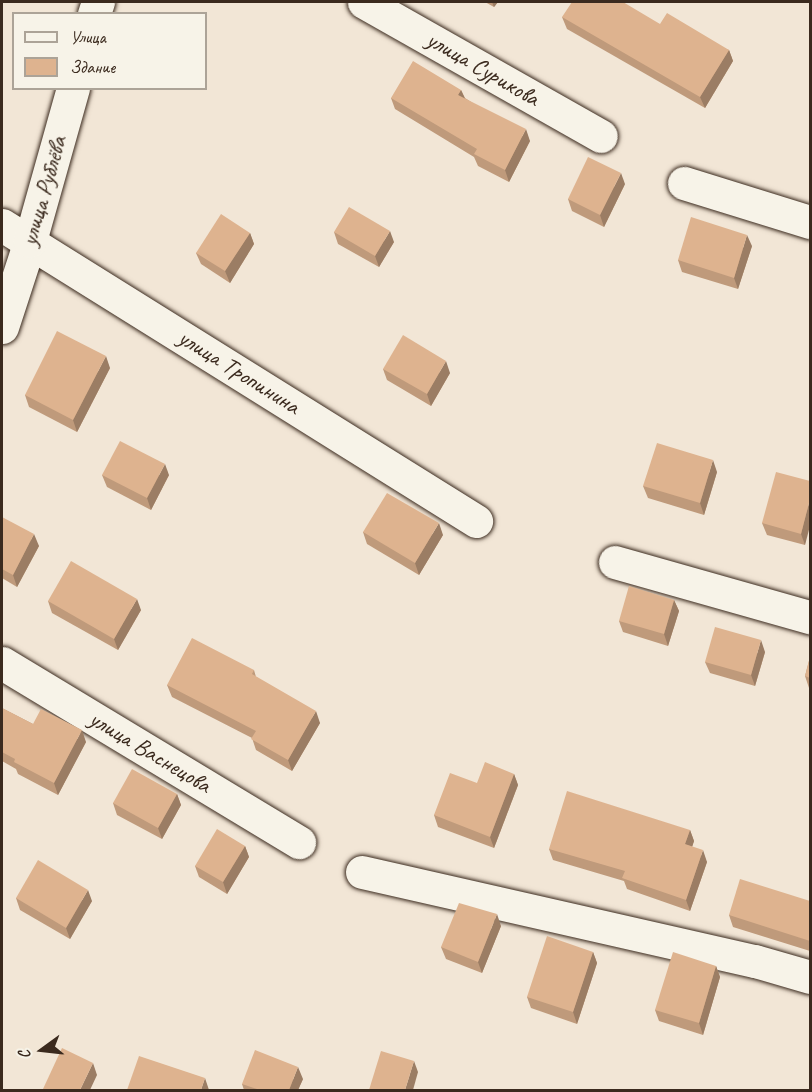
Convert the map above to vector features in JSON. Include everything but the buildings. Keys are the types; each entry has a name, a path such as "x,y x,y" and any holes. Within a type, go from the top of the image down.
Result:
{"street":[{"name":"улица Сурикова","path":"364,2 601,136"},
{"name":"улица Рублёва","path":"2,327 30,241 72,90"},
{"path":"684,183 810,222"},
{"name":"улица Тропинина","path":"2,225 476,521"},
{"path":"615,562 810,617"},
{"name":"улица Васнецова","path":"2,663 299,842"},
{"path":"362,872 755,960 810,977"}]}
